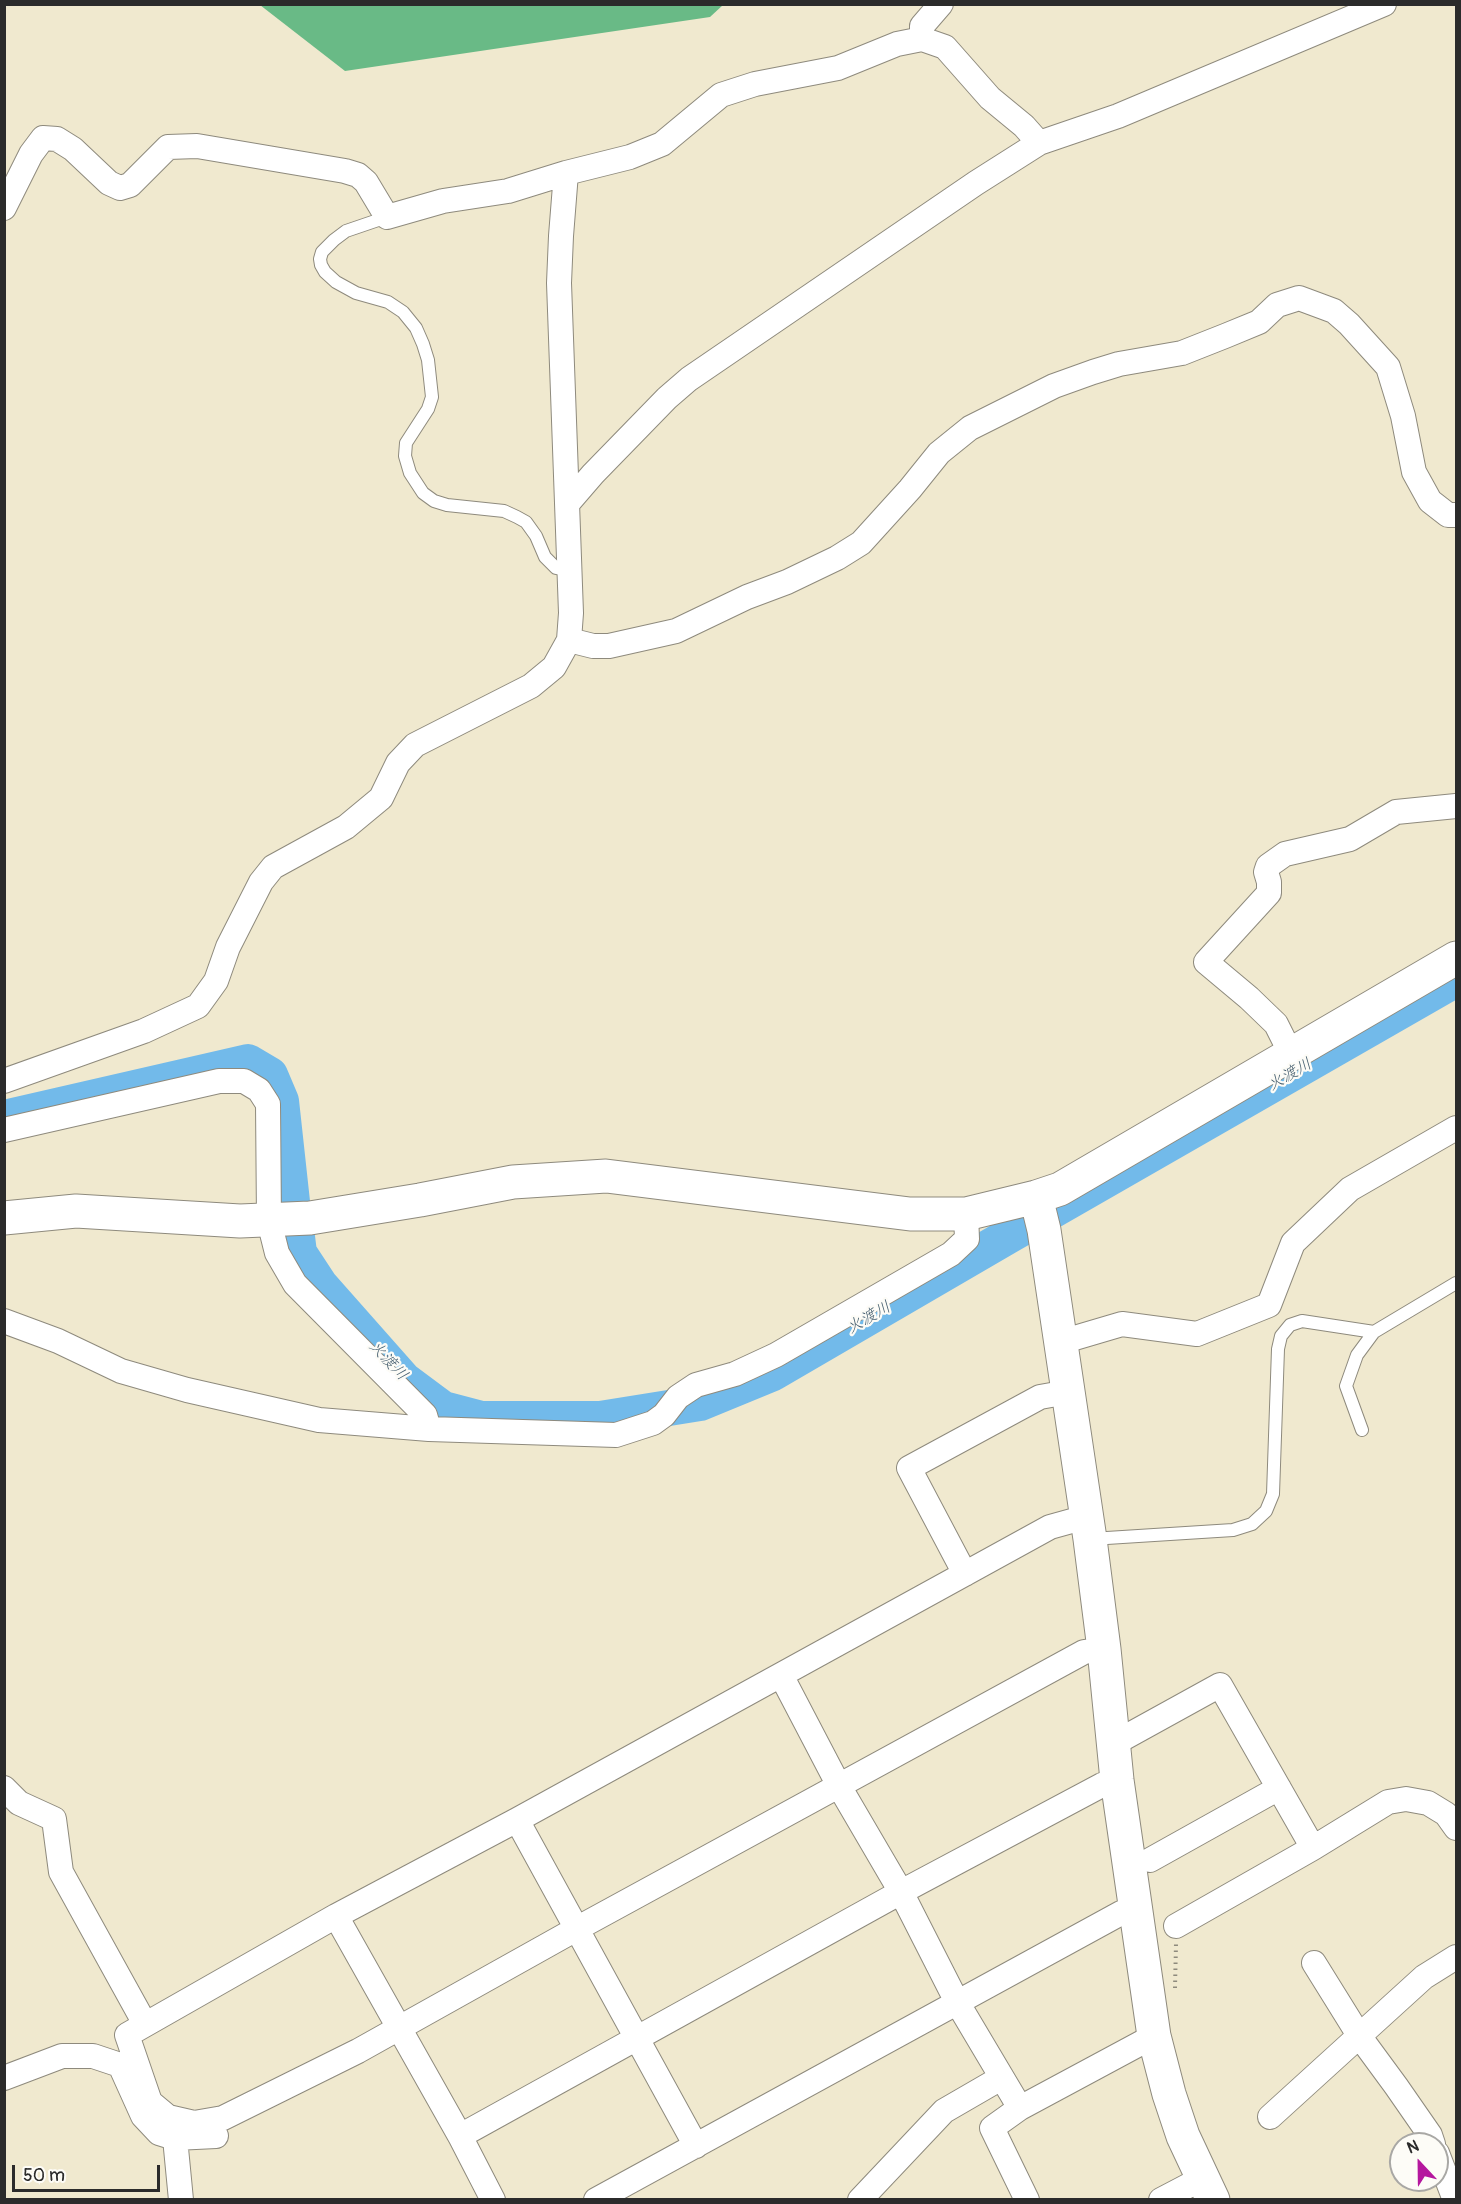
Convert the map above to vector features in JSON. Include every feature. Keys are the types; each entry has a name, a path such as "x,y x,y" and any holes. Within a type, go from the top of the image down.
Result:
{"street":[{"path":"922,39 922,26 941,4"},
{"path":"568,503 617,448 689,379 976,183 1039,143 1118,116 1384,4"},
{"path":"4,208 31,154 43,138 57,139 73,148 109,183 120,188 130,185 168,147 197,146 345,171 358,175 366,182 387,217 443,201 508,191 630,157 662,144 721,95 755,84 838,68 897,44 922,39 945,47 990,98 1024,126 1039,143"},
{"path":"4,1081 144,1031 198,1006 216,981 228,947 261,882 273,867 346,827 381,798 398,763 415,745 531,687 554,667 569,640 570,571 559,283 566,173"},
{"path":"569,640 593,646 609,646 676,631 747,597 787,582 837,558 861,543 939,453 970,428 1054,386 1119,364 1182,353 1259,322 1277,305 1299,298 1334,311 1388,367 1403,416 1414,472 1430,501 1448,515 1456,514"},
{"path":"1291,1054 1276,1024 1206,962 1269,893 1266,872 1268,866 1285,854 1350,839 1396,812 1456,806"},
{"path":"4,1218 76,1210 269,1221 310,1218 376,1208 513,1182 606,1176 910,1214 1040,1212 1060,1189 1456,958"},
{"path":"4,1130 219,1081 244,1081 259,1090 268,1104 269,1221 277,1254 295,1284 425,1415 429,1429"},
{"path":"1060,1342 1122,1324 1197,1334 1269,1305 1293,1243 1350,1189 1456,1128"},
{"path":"1040,1212 1088,1528 1104,1649 1117,1780 1154,2036 1183,2136 1208,2189 1161,2199"},
{"path":"4,1321 58,1341 121,1371 187,1390 319,1420 429,1429 616,1435 653,1423 696,1385 735,1374 776,1355 951,1254 967,1239 966,1214"},
{"path":"965,1574 909,1468 1041,1398 1068,1392"},
{"path":"1088,1528 1050,1527 517,1820 336,1916 127,2035 150,2102 168,2117 194,2123 223,2118 358,2051 578,1928 1084,1652 1104,1649"},
{"path":"781,1675 839,1786 901,1892 957,2002 1020,2108"},
{"path":"1113,1744 1220,1685 1313,1848"},
{"path":"460,2136 901,1892 1102,1785 1117,1780"},
{"path":"4,1788 19,1803 54,1819 61,1872 145,2024"},
{"path":"1150,1860 1279,1788"},
{"path":"1176,1926 1313,1848 1388,1802 1406,1799 1428,1803 1446,1814 1456,1828"},
{"path":"517,1820 696,2146"},
{"path":"596,2199 1121,1913 1135,1911"},
{"path":"336,1916 493,2199"},
{"path":"1270,2117 1424,1977 1456,1957"},
{"path":"1314,1964 1360,2037 1428,2132"},
{"path":"1027,2199 992,2128 1020,2108 1154,2036"},
{"path":"4,2078 62,2056 93,2056 120,2065 143,2116 159,2133 175,2138 218,2136 345,2070 358,2051"},
{"path":"860,2199 944,2111 1001,2078"},
{"path":"175,2138 181,2199"},
{"path":"1449,2184 1455,2199"}],"lane":[{"path":"387,217 360,225 334,240 322,252 321,265 336,282 356,292 388,302 403,312 416,328 423,344 428,360 432,397 428,409 406,443 405,456 410,473 423,493 434,501 447,505 504,512 526,522 536,536 545,557 555,568 570,571"},
{"path":"1362,1430 1346,1386 1358,1355 1374,1332 1456,1282"},
{"path":"1088,1528 1233,1530 1252,1524 1266,1512 1273,1494 1278,1349 1281,1336 1290,1325 1302,1321 1374,1332"}],"green space":[{"path":"260,5 723,5 710,17 345,71"}],"waterway":[{"name":"火渡川","path":"297,1237 299,1253 320,1285 404,1380 443,1409 481,1419 600,1419 700,1403 773,1373 1456,979"},
{"name":"火渡川","path":"4,1118 248,1062 270,1075 281,1101 292,1202"}]}
